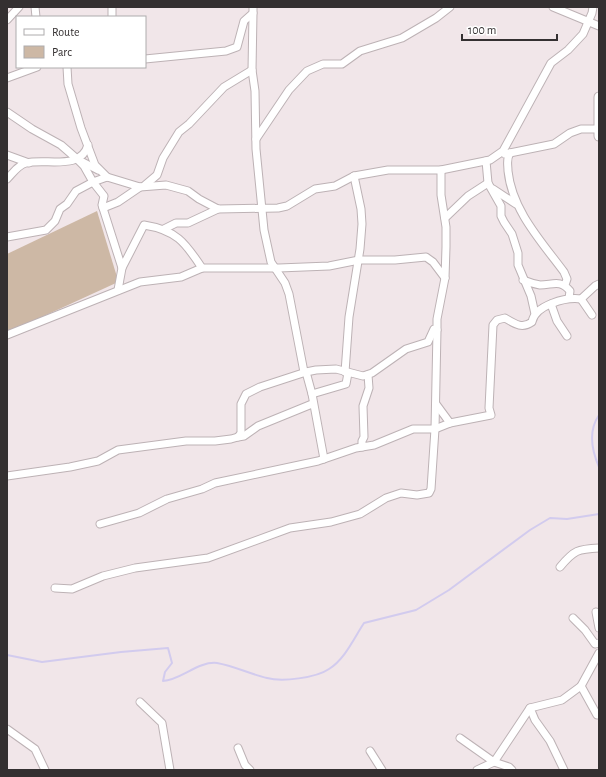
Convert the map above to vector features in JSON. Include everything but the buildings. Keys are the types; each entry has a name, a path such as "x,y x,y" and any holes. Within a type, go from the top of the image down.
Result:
{"main road":[{"path":"599,98 599,132"}],"street":[{"path":"7,20 19,7"},
{"path":"256,139 289,90 307,71 323,64 342,64 360,51 402,38 436,18 450,7"},
{"path":"553,7 599,26"},
{"path":"497,156 503,151 551,63 568,50 583,34 589,23 593,7"},
{"path":"146,59 226,51 237,47 244,21 253,10"},
{"path":"253,10 252,70 255,91 256,139 264,230 271,262 285,283 289,294 305,372 312,394 312,404 324,459"},
{"path":"7,78 34,68"},
{"path":"67,68 68,84 88,146 99,170"},
{"path":"103,208 118,202 157,175 163,158 179,132 189,124 224,87 252,70"},
{"path":"7,112 32,129 61,145 77,159 88,173 92,182 104,196 102,205 122,268"},
{"path":"164,229 176,223 188,223 218,209 287,206 315,189 335,186 354,176 388,170 441,170 486,161 497,156 554,144 570,132 581,129 599,132"},
{"path":"7,179 17,168 29,163 73,161 84,155 88,146"},
{"path":"88,146 88,173"},
{"path":"510,153 507,157 509,176 516,204 564,272 567,279 565,284"},
{"path":"7,155 29,163"},
{"path":"77,159 99,170 107,177 142,186 166,184 188,191 199,199 218,209"},
{"path":"486,161 489,185 500,206 501,216 512,234 518,252 518,265 531,296 535,314"},
{"path":"55,588 72,589 103,576 135,568 208,558 290,528 331,522 360,514 386,498 401,493 417,495 429,493 431,489 435,429 437,319 445,278 445,218 441,195 441,170"},
{"path":"312,394 346,384 349,317 362,224 361,209 354,176"},
{"path":"7,237 46,230 55,221 60,210 67,204 76,191 92,182 107,177"},
{"path":"489,185 516,204"},
{"path":"445,218 468,196 489,185"},
{"path":"118,290 122,268 144,225 164,229 185,243 202,268"},
{"path":"7,335 140,282 181,276 202,268 329,266 358,260 395,260 426,257 434,262 445,278"},
{"path":"523,280 539,285 558,282 565,284 570,291 569,298"},
{"path":"100,524 139,513 166,499 202,489 215,483 324,459 362,447 374,445 413,429 435,429 450,423 491,415 489,408 493,325 497,320 505,318 521,326 526,326 532,322 535,314 542,308 569,298 581,299 594,286 599,284"},
{"path":"581,299 592,315"},
{"path":"551,304 557,321 567,336"},
{"path":"238,437 242,427 241,404 246,394 260,387 305,372 324,369 346,372 359,376 368,375 406,349 428,342 434,329 437,330"},
{"path":"362,447 364,425 363,406 369,388 368,375"},
{"path":"7,476 64,468 98,461 118,450 186,440 215,441 244,436 258,426 312,404"},
{"path":"436,404 450,423"},
{"path":"560,567 570,555 577,550 599,548"},
{"path":"596,612 599,628"},
{"path":"573,618 585,630 595,644 599,643"},
{"path":"477,770 494,762 530,708 562,700 581,686 599,653"},
{"path":"581,686 598,716"},
{"path":"140,702 162,723 170,770"},
{"path":"530,708 535,720 550,741 564,770"},
{"path":"7,729 35,749 45,770"},
{"path":"460,738 494,762 509,766 512,770"},
{"path":"238,748 244,765 250,770"},
{"path":"370,751 382,770"},
{"path":"498,754 501,764"}],"green space":[{"path":"97,211 117,277 116,283 7,333 7,254"}],"waterway":[{"path":"599,415 592,434 594,454 599,467"},
{"path":"7,655 42,662 121,652 168,648 172,663 165,672 163,681 170,680 210,663 223,664 273,679 281,680 308,677 323,672 335,665 349,648 364,623 416,610 449,590 530,530 550,518 567,519 599,514"}]}
